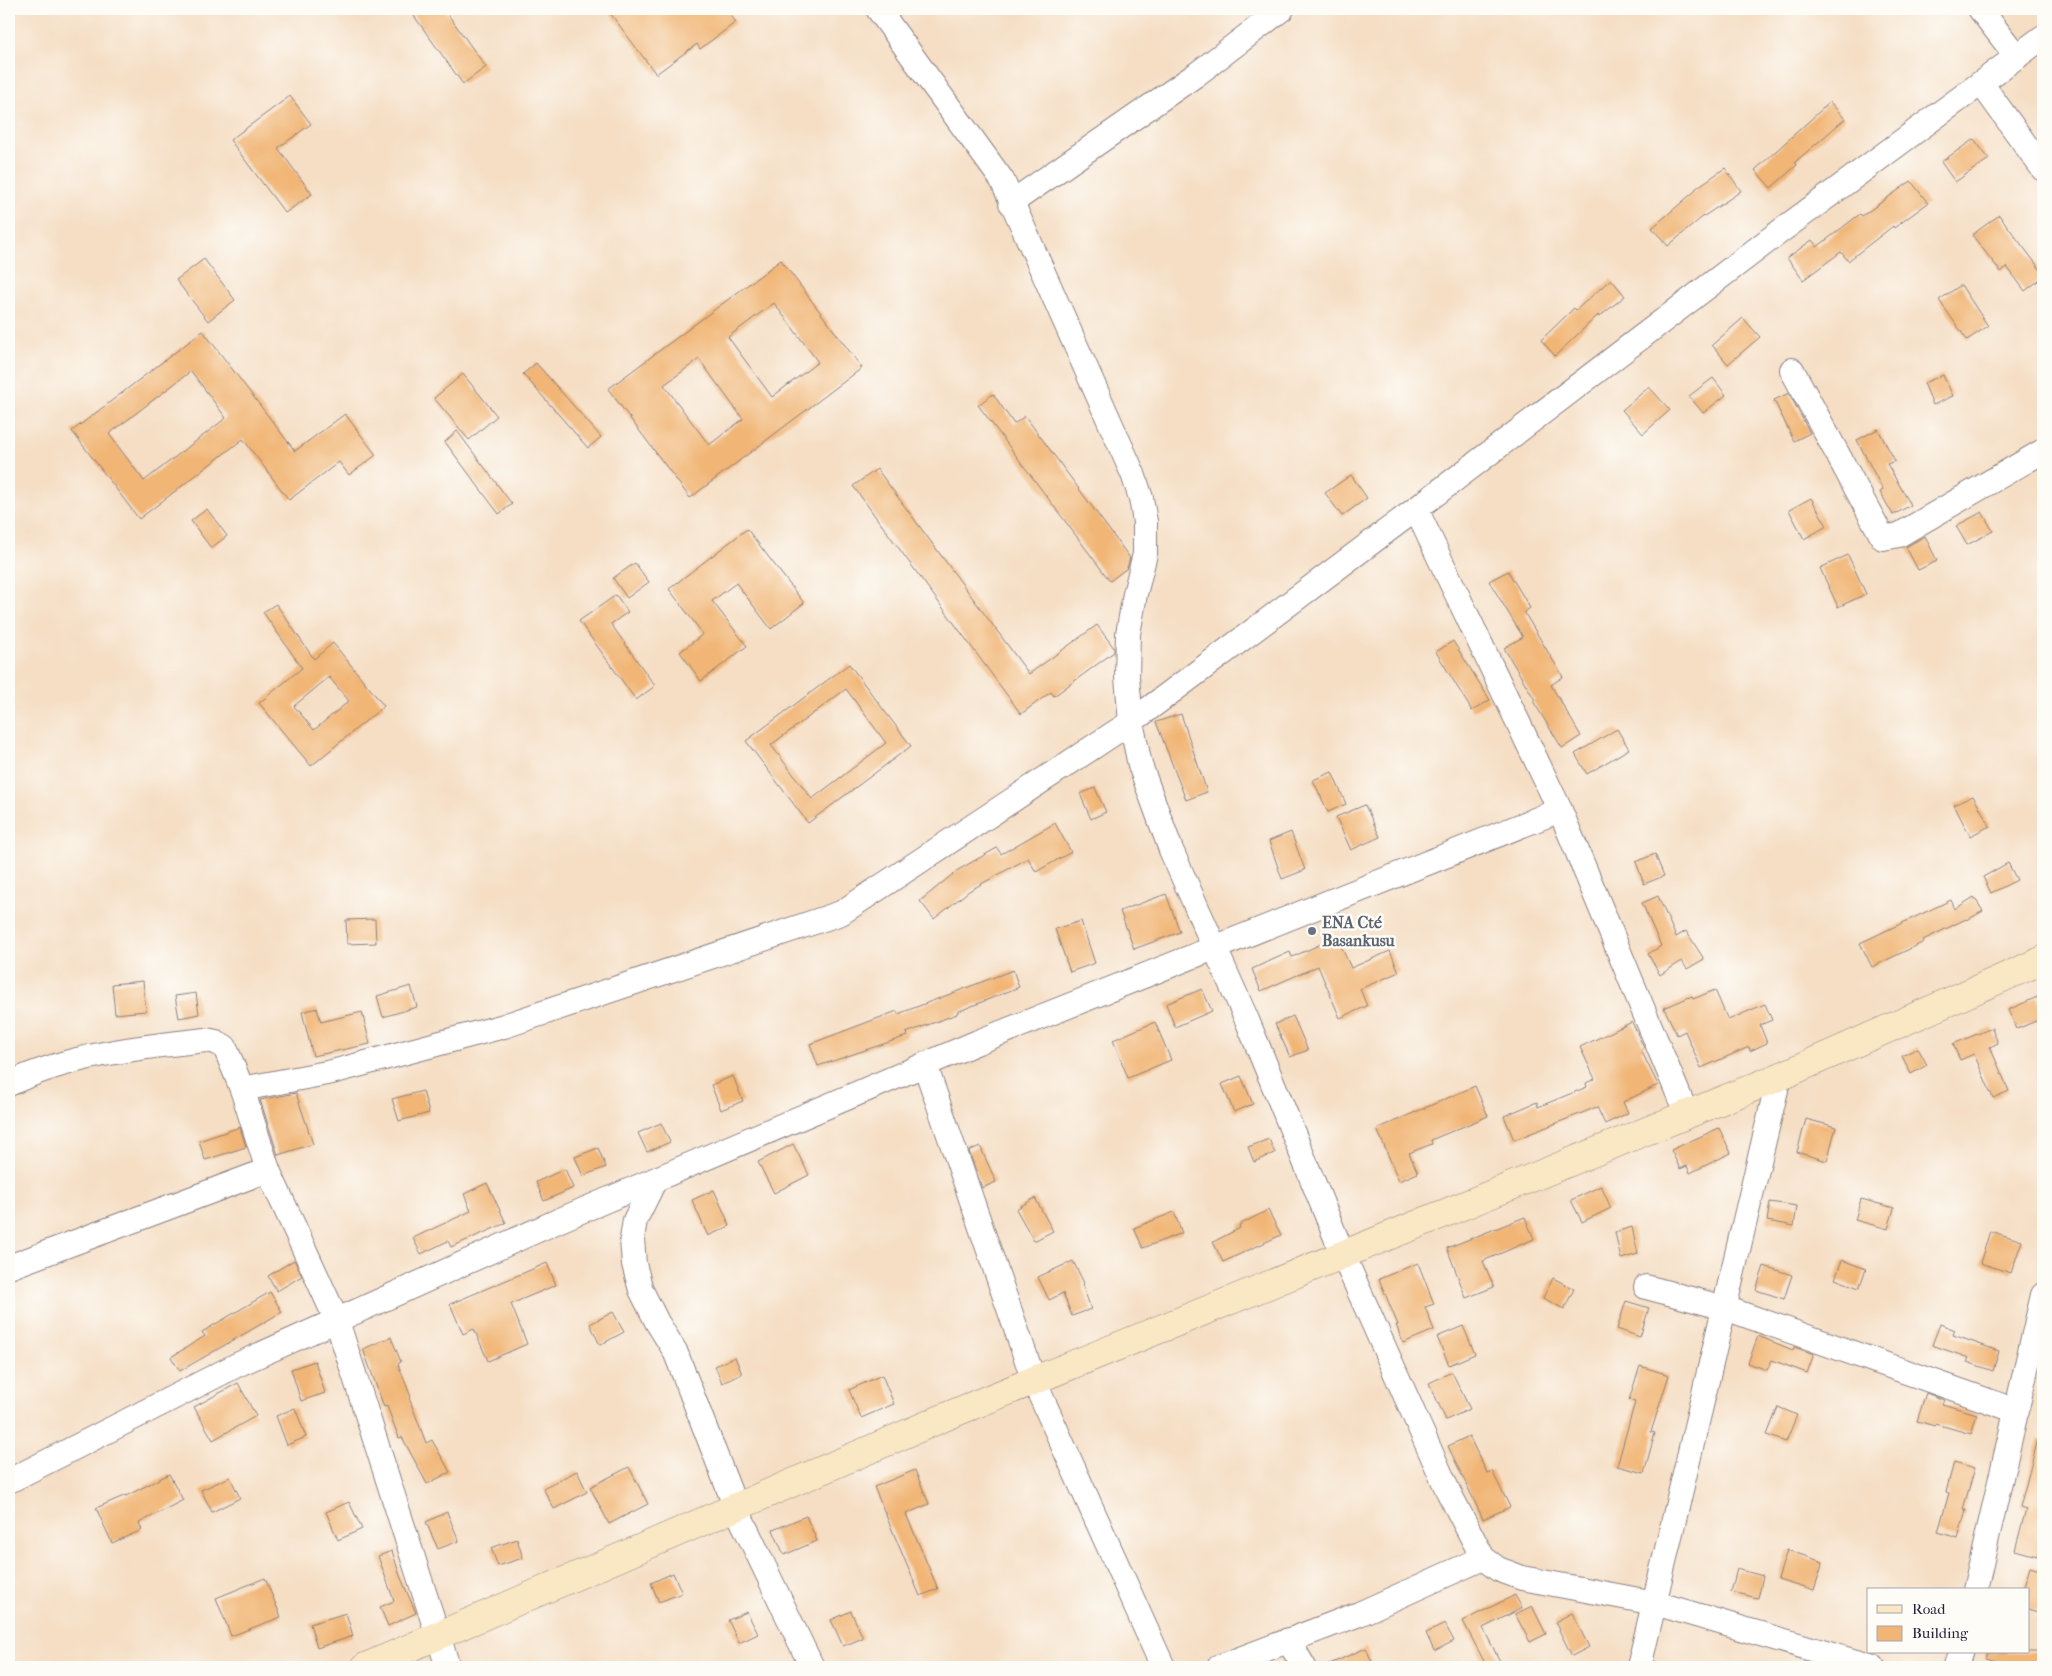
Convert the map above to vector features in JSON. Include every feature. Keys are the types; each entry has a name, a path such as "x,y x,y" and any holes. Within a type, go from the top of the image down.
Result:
{"street":[{"path":"878,9 1002,180 1129,465 1141,498 1145,522 1145,554 1128,634 1127,677 1131,722 1140,766 1171,850 1247,1020 1343,1255 1448,1491 1484,1558 1498,1569 1522,1578 1655,1603 1874,1667"},
{"path":"1011,203 1197,74 1282,9"},
{"path":"1980,9 2016,57"},
{"path":"242,1088 332,1072 504,1026 841,913 1131,722 1416,509 1774,236 2043,37"},
{"path":"1981,83 2043,169"},
{"path":"1792,370 1883,538 1899,535 2043,451"},
{"path":"1416,509 1560,810 1687,1115"},
{"path":"9,1481 237,1365 560,1220 925,1065 1214,947 1560,810"},
{"path":"365,1667 1034,1381 1779,1077 2043,960"},
{"path":"9,1084 58,1066 132,1048 206,1040 225,1046 242,1088 268,1170 336,1321 448,1667"},
{"path":"925,1065 1034,1381 1163,1667"},
{"path":"1639,1667 1779,1077"},
{"path":"9,1267 268,1170"},
{"path":"655,1180 634,1220 632,1239 634,1264 641,1290 657,1322 675,1351 736,1508 812,1667"},
{"path":"1646,1287 1724,1308 2017,1411"},
{"path":"1975,1588 2043,1295"},
{"path":"1219,1667 1359,1614 1484,1558"},
{"path":"1288,1640 1304,1667"},
{"path":"1956,1667 1959,1654"}],"building":[{"path":"409,9 444,9 486,67 463,84"},
{"path":"607,9 726,9 736,22 700,49 697,44 656,74"},
{"path":"290,96 311,124 278,148 312,194 285,213 230,140"},
{"path":"1830,102 1845,119 1795,162 1797,165 1771,188 1755,170"},
{"path":"1974,139 1989,159 1955,182 1941,162"},
{"path":"1725,168 1741,191 1700,219 1668,246 1652,228 1695,189"},
{"path":"1911,181 1928,203 1894,228 1893,226 1848,261 1841,252 1803,280 1787,258 1812,240 1817,247 1860,214 1862,216"},
{"path":"1999,215 2043,273 2043,277 2025,291 2007,267 2001,272 1972,235"},
{"path":"204,259 235,300 208,321 176,280"},
{"path":"781,260 862,368 690,498 608,389","holes":["774,303 818,362 772,397 728,337","699,359 743,419 709,445 664,385"]},
{"path":"1611,279 1625,296 1599,317 1598,315 1555,356 1541,340 1574,308 1576,310"},
{"path":"1961,285 1988,326 1967,340 1939,300"},
{"path":"1743,318 1760,337 1728,364 1712,345"},
{"path":"203,331 295,451 345,414 376,455 349,475 339,462 289,500 243,439 139,519 72,431","holes":["191,371 226,418 144,481 109,434"]},
{"path":"536,363 601,437 588,448 523,374"},
{"path":"463,374 497,416 469,440 434,398"},
{"path":"1943,375 1953,396 1933,405 1924,383"},
{"path":"1713,378 1726,395 1703,413 1689,396"},
{"path":"1649,387 1670,410 1643,434 1622,410"},
{"path":"1789,393 1810,433 1794,441 1774,400"},
{"path":"993,394 1014,424 1025,416 1130,558 1127,568 1110,581 978,405"},
{"path":"1878,429 1895,461 1887,464 1911,505 1893,515 1880,492 1883,490 1857,440"},
{"path":"457,431 512,504 499,514 445,442"},
{"path":"877,469 1029,674 1097,625 1114,648 1114,652 1054,696 1051,692 1021,714 853,486"},
{"path":"1351,475 1367,498 1342,516 1325,493"},
{"path":"1811,498 1827,526 1804,539 1789,510"},
{"path":"207,509 227,536 211,548 191,521"},
{"path":"1982,512 1993,531 1967,545 1956,526"},
{"path":"747,529 804,603 771,629 736,583 712,601 747,646 701,681 680,652 703,634 669,589"},
{"path":"1925,536 1937,561 1918,570 1906,547"},
{"path":"1848,555 1866,594 1838,607 1820,568"},
{"path":"635,563 649,582 627,598 613,578"},
{"path":"1508,571 1530,608 1524,612 1563,677 1551,685 1581,736 1562,748 1533,701 1535,700 1504,648 1523,637 1489,581"},
{"path":"616,595 628,612 611,624 655,686 636,700 579,621"},
{"path":"276,604 314,659 333,643 384,706 311,766 259,703 302,668 263,612","holes":["329,677 349,701 314,730 294,706"]},
{"path":"1453,641 1490,700 1472,711 1436,652"},
{"path":"849,664 911,746 808,823 746,741","holes":["846,689 886,743 812,799 771,745"]},
{"path":"1181,714 1207,792 1186,800 1156,722"},
{"path":"1617,729 1629,749 1587,774 1575,754"},
{"path":"1332,772 1346,804 1328,812 1313,780"},
{"path":"1095,788 1106,812 1091,819 1080,794"},
{"path":"1973,796 1990,826 1970,836 1954,805"},
{"path":"1365,805 1380,837 1351,850 1336,817"},
{"path":"1055,823 1071,852 1036,872 1028,858 969,891 934,919 920,901 958,870 997,848 1001,854"},
{"path":"1291,832 1305,870 1282,879 1269,841"},
{"path":"1655,854 1664,876 1644,884 1636,862"},
{"path":"2008,863 2017,880 1991,893 1983,877"},
{"path":"1166,894 1180,932 1134,949 1120,911"},
{"path":"1658,896 1676,937 1686,931 1704,959 1687,969 1682,961 1660,975 1648,954 1661,946 1642,903"},
{"path":"1974,897 1983,911 1872,967 1860,943 1951,900 1955,909"},
{"path":"375,919 376,943 347,944 346,920"},
{"path":"1081,921 1095,963 1070,972 1055,929"},
{"path":"1337,937 1351,968 1390,951 1399,972 1360,989 1367,1006 1340,1018 1318,966 1261,991 1252,969 1290,952 1292,957"},
{"path":"1013,970 1019,987 957,1012 957,1014 906,1033 907,1036 818,1066 810,1044 897,1011 898,1014"},
{"path":"143,981 146,1011 115,1014 112,984"},
{"path":"411,986 417,1007 383,1017 377,996"},
{"path":"1202,989 1212,1011 1175,1027 1166,1004"},
{"path":"1715,990 1728,1020 1765,1004 1772,1020 1760,1025 1767,1043 1750,1051 1749,1047 1701,1068 1685,1031 1677,1035 1664,1008 1692,996 1693,999"},
{"path":"196,993 199,1014 179,1018 175,996"},
{"path":"2037,997 2043,1012 2043,1018 2017,1029 2008,1010"},
{"path":"317,1008 321,1022 362,1012 370,1044 313,1056 302,1012"},
{"path":"1293,1016 1308,1050 1290,1057 1275,1024"},
{"path":"1155,1022 1171,1060 1128,1078 1113,1040"},
{"path":"1632,1022 1644,1048 1641,1050 1658,1085 1623,1102 1628,1113 1605,1124 1597,1107 1514,1140 1504,1116 1537,1102 1538,1107 1587,1087 1586,1083 1595,1079 1580,1047"},
{"path":"1992,1028 1998,1043 1990,1047 2009,1091 1993,1098 1974,1054 1960,1060 1953,1044"},
{"path":"1918,1048 1927,1065 1911,1074 1902,1056"},
{"path":"733,1076 743,1101 721,1110 711,1085"},
{"path":"1241,1076 1253,1104 1234,1112 1222,1084"},
{"path":"1475,1086 1488,1116 1431,1140 1432,1144 1409,1153 1418,1173 1399,1181 1377,1129"},
{"path":"423,1091 429,1113 399,1121 392,1099"},
{"path":"296,1093 313,1144 278,1155 260,1100"},
{"path":"1806,1119 1836,1127 1827,1161 1797,1152"},
{"path":"661,1123 670,1142 647,1152 638,1133"},
{"path":"240,1127 246,1147 205,1160 199,1141"},
{"path":"1719,1128 1731,1153 1690,1173 1687,1166 1680,1169 1671,1150"},
{"path":"1269,1139 1275,1153 1254,1162 1248,1147"},
{"path":"793,1144 809,1175 774,1193 758,1162"},
{"path":"980,1146 996,1182 982,1188 969,1151"},
{"path":"598,1148 606,1167 583,1176 575,1157"},
{"path":"565,1169 573,1188 544,1201 536,1182"},
{"path":"487,1183 506,1223 451,1247 448,1241 421,1254 413,1238 471,1211 464,1194"},
{"path":"1601,1186 1611,1208 1582,1222 1571,1200"},
{"path":"714,1190 730,1226 708,1236 692,1200"},
{"path":"1035,1198 1053,1231 1034,1241 1016,1209"},
{"path":"1861,1199 1894,1208 1888,1229 1855,1220"},
{"path":"1770,1202 1797,1206 1794,1226 1767,1221"},
{"path":"1268,1210 1281,1235 1223,1262 1213,1242 1240,1228 1239,1225"},
{"path":"1174,1212 1182,1233 1143,1248 1134,1228"},
{"path":"1525,1217 1534,1239 1483,1261 1494,1287 1466,1298 1447,1248"},
{"path":"1632,1227 1638,1254 1621,1259 1615,1232"},
{"path":"1990,1231 2022,1241 2011,1273 1980,1263"},
{"path":"294,1260 302,1276 277,1291 268,1276"},
{"path":"1842,1260 1866,1269 1859,1288 1835,1279"},
{"path":"1073,1261 1084,1283 1082,1284 1091,1309 1072,1316 1063,1293 1049,1300 1038,1277"},
{"path":"547,1263 556,1285 511,1304 527,1344 488,1361 474,1329 463,1334 450,1304"},
{"path":"1418,1263 1434,1304 1425,1307 1434,1330 1403,1343 1396,1325 1398,1325 1379,1279"},
{"path":"1764,1266 1792,1275 1784,1299 1756,1290"},
{"path":"1553,1278 1574,1289 1564,1309 1543,1298"},
{"path":"270,1292 282,1312 180,1371 171,1357 205,1336 202,1332"},
{"path":"1626,1301 1649,1308 1640,1337 1617,1329"},
{"path":"613,1312 624,1332 600,1345 590,1324"},
{"path":"1940,1324 1955,1330 1953,1335 1999,1351 1993,1371 1967,1362 1969,1358 1932,1345"},
{"path":"1463,1326 1475,1354 1449,1365 1437,1337"},
{"path":"1758,1336 1793,1350 1794,1347 1814,1354 1807,1373 1772,1360 1767,1370 1748,1363"},
{"path":"391,1337 401,1362 398,1364 411,1397 409,1398 426,1443 432,1440 450,1472 427,1484 402,1437 399,1438 387,1406 384,1407 363,1349"},
{"path":"735,1357 742,1374 722,1383 715,1366"},
{"path":"315,1361 325,1393 301,1401 291,1369"},
{"path":"1640,1366 1669,1375 1651,1432 1655,1433 1644,1473 1617,1466 1635,1402 1629,1400"},
{"path":"1452,1372 1470,1409 1446,1420 1429,1383"},
{"path":"882,1375 894,1404 861,1418 849,1390"},
{"path":"238,1383 256,1416 213,1440 194,1407"},
{"path":"1926,1393 1944,1400 1942,1404 1977,1414 1971,1434 1936,1424 1935,1426 1917,1421"},
{"path":"1778,1407 1797,1415 1786,1442 1767,1435"},
{"path":"295,1408 306,1437 287,1445 276,1416"},
{"path":"1469,1436 1487,1473 1492,1471 1510,1507 1483,1519 1448,1446"},
{"path":"2038,1439 2043,1439 2043,1534 2037,1556 2015,1550 2026,1509 2020,1507"},
{"path":"1954,1462 1975,1468 1963,1509 1966,1510 1958,1538 1938,1532 1949,1493 1946,1492"},
{"path":"629,1467 648,1504 609,1524 590,1487"},
{"path":"915,1470 929,1504 906,1514 938,1589 920,1596 874,1487"},
{"path":"577,1471 587,1492 554,1509 543,1488"},
{"path":"169,1474 183,1500 139,1523 142,1530 112,1543 96,1508 126,1496"},
{"path":"230,1477 240,1498 212,1512 201,1490"},
{"path":"349,1502 362,1529 338,1540 326,1512"},
{"path":"447,1512 459,1541 438,1549 426,1522"},
{"path":"806,1516 817,1541 784,1555 773,1530"},
{"path":"517,1539 523,1558 498,1566 491,1548"},
{"path":"1787,1550 1823,1562 1814,1590 1778,1579"},
{"path":"392,1551 400,1576 416,1613 388,1626 380,1607 394,1601 378,1556"},
{"path":"2030,1567 2043,1571 2043,1613 2030,1610 2030,1588 2024,1588"},
{"path":"1737,1569 1763,1576 1758,1598 1731,1592"},
{"path":"673,1573 682,1593 659,1602 651,1583"},
{"path":"265,1578 281,1617 231,1636 216,1598"},
{"path":"1515,1595 1522,1608 1483,1628 1503,1667 1487,1667 1463,1621"},
{"path":"1532,1606 1546,1634 1530,1642 1515,1614"},
{"path":"851,1611 863,1638 843,1646 831,1620"},
{"path":"747,1612 758,1634 739,1643 728,1620"},
{"path":"346,1613 353,1636 317,1648 310,1624"},
{"path":"1572,1613 1589,1647 1572,1656 1555,1622"},
{"path":"1445,1624 1454,1641 1434,1651 1426,1633"},
{"path":"1366,1648 1374,1667 1323,1667"},
{"path":"2030,1652 2043,1652 2043,1667 2022,1667 1985,1658 1985,1654 2030,1654"}],"place":[{"name":"ENA Cté Basankusu","path":"1312,931"}]}
